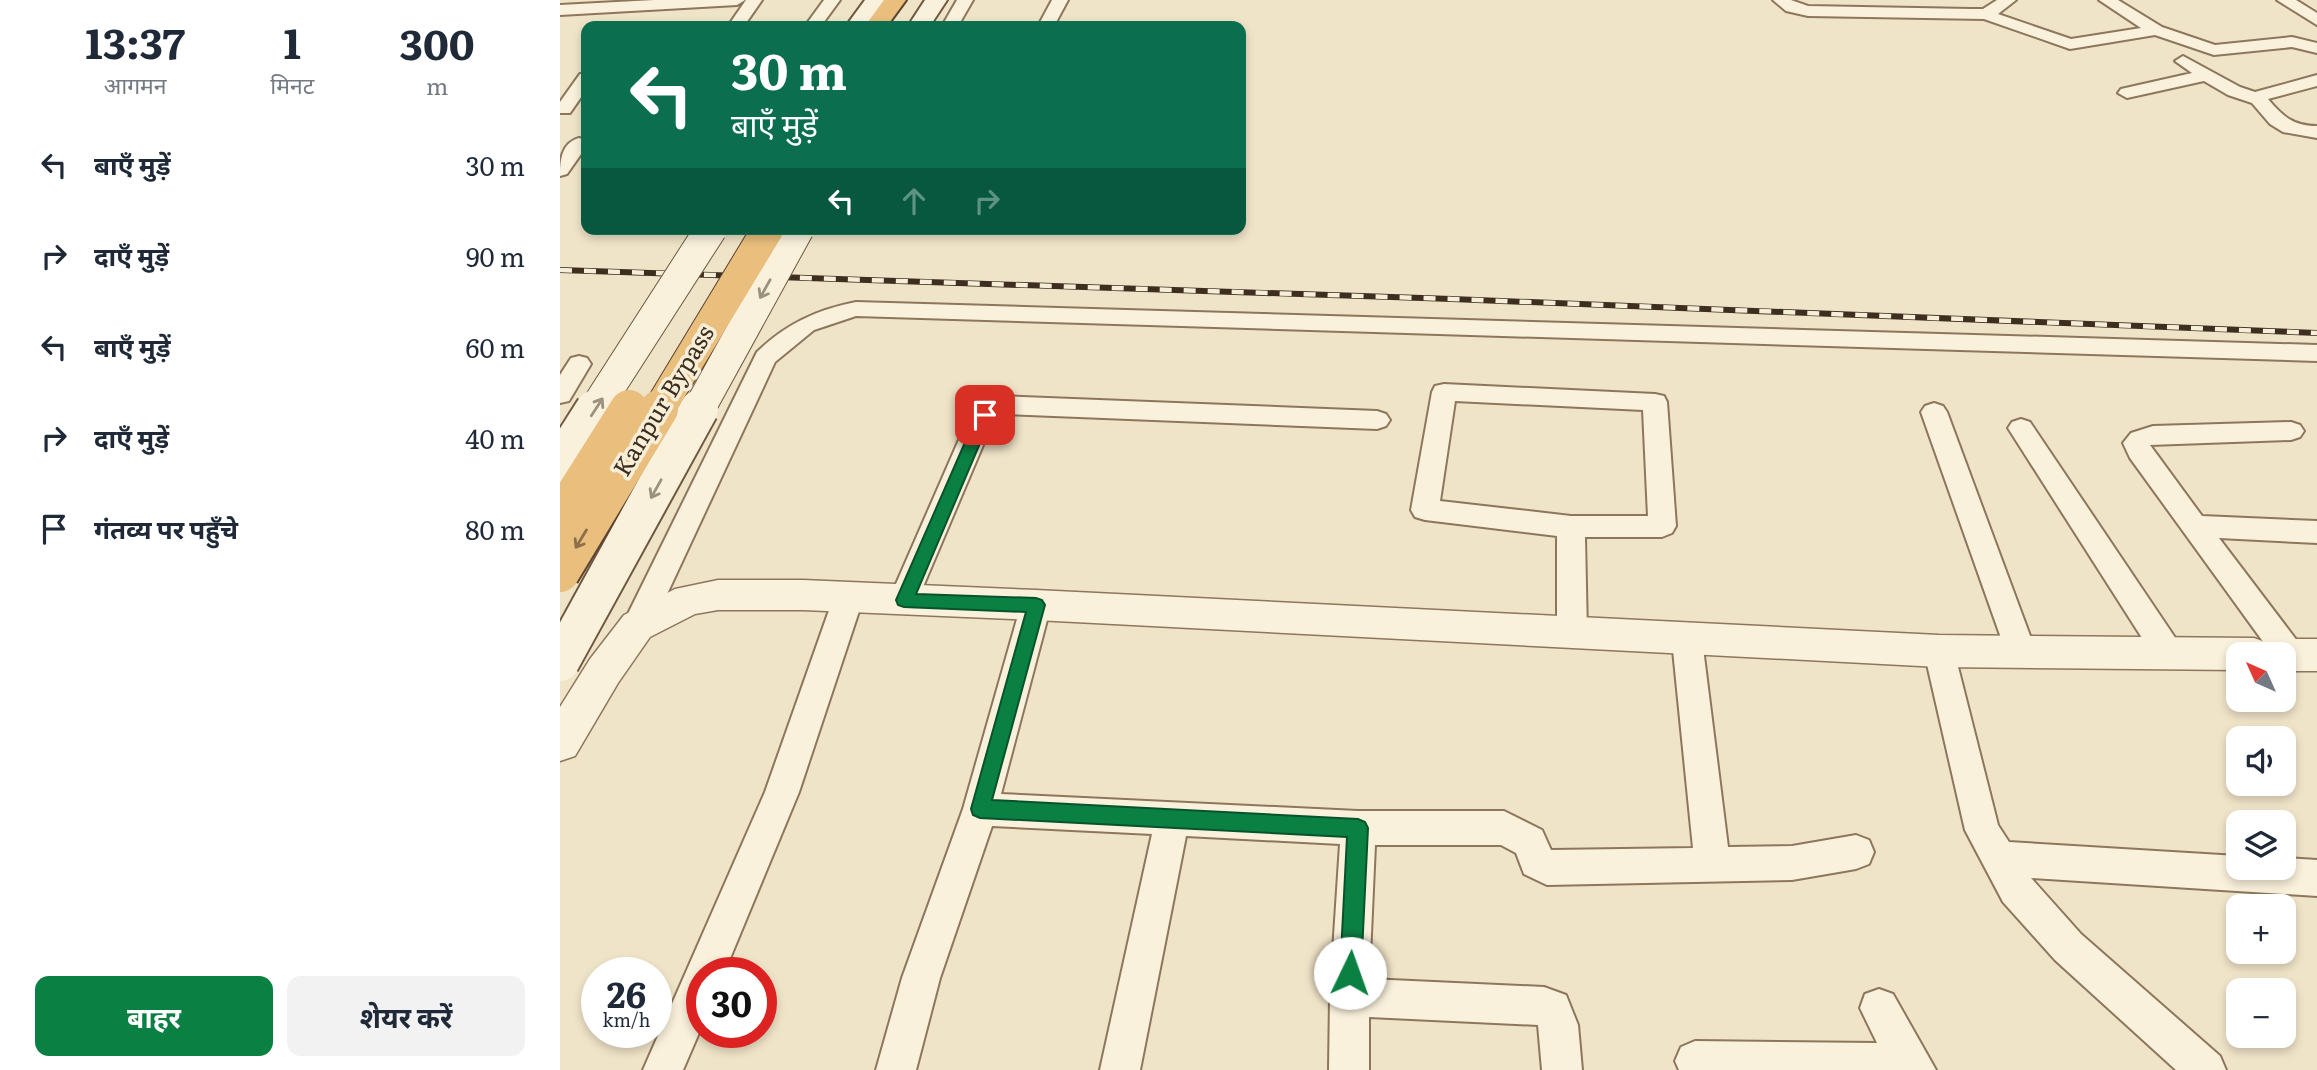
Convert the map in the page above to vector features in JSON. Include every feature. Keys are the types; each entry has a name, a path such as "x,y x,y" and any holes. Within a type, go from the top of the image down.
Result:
{"highway":[{"path":"880,21 895,0"},
{"path":"899,21 914,0"},
{"name":"Kanpur Bypass","path":"560,518 734,235"},
{"name":"Kanpur Bypass","path":"560,573 764,235"}],"main road":[{"path":"861,21 876,0"},
{"path":"922,21 936,0"},
{"path":"560,464 707,235"},
{"path":"560,662 795,235"}],"street":[{"path":"560,10 734,0"},
{"path":"739,21 754,0"},
{"path":"817,21 832,0"},
{"path":"953,21 965,0"},
{"path":"1049,21 1060,0"},
{"path":"1781,0 1792,8 1808,11 1979,14 2070,44 2156,30"},
{"path":"1961,0 1979,14"},
{"path":"1979,14 2008,0"},
{"path":"2107,0 2156,30 2214,50 2292,42 2317,48"},
{"path":"2285,0 2317,20"},
{"path":"626,21 636,6"},
{"path":"2183,61 2234,91 2258,99 2283,126 2301,132 2317,132"},
{"path":"2127,93 2207,75"},
{"path":"2258,99 2267,92 2307,85 2317,80"},
{"path":"562,109 581,84"},
{"path":"562,109 581,108"},
{"path":"560,170 575,145"},
{"path":"560,743 604,671 637,626 765,358 783,339 801,326 825,315 856,309 2317,353"},
{"path":"560,396 579,364"},
{"path":"1444,392 1655,402 1662,526 1571,527 1425,510 1444,392"},
{"path":"904,600 981,419 1000,405 1377,421"},
{"path":"1934,412 2021,652"},
{"path":"2021,428 2169,654"},
{"path":"2277,642 2139,451 2136,443 2153,435 2291,430"},
{"path":"2195,526 2317,532"},
{"path":"1571,527 1572,634"},
{"path":"637,626 688,600 718,595 1036,605 1939,651 2226,654"},
{"path":"712,957 782,792 848,599"},
{"path":"896,1070 920,978 980,809 1036,605"},
{"path":"1687,640 1712,864"},
{"path":"1939,651 1982,830 2016,889 2068,947 2206,1070"},
{"path":"980,809 1358,828 1504,828 1530,842 1537,862 1547,868 1792,863 1856,852"},
{"path":"1120,1070 1172,820"},
{"path":"1349,1070 1349,997 1358,828"},
{"path":"1999,859 2317,878"},
{"path":"1349,997 1544,1006 1552,1009 1558,1025 1562,1070"},
{"path":"1879,1008 1913,1067"},
{"path":"663,1070 686,1017"},
{"path":"1695,1061 1913,1067"}],"railway":[{"path":"560,270 1452,299 2317,333"}],"route":[{"path":"985,415 904,600 1036,605 980,809 1358,828 1350,973"}]}
